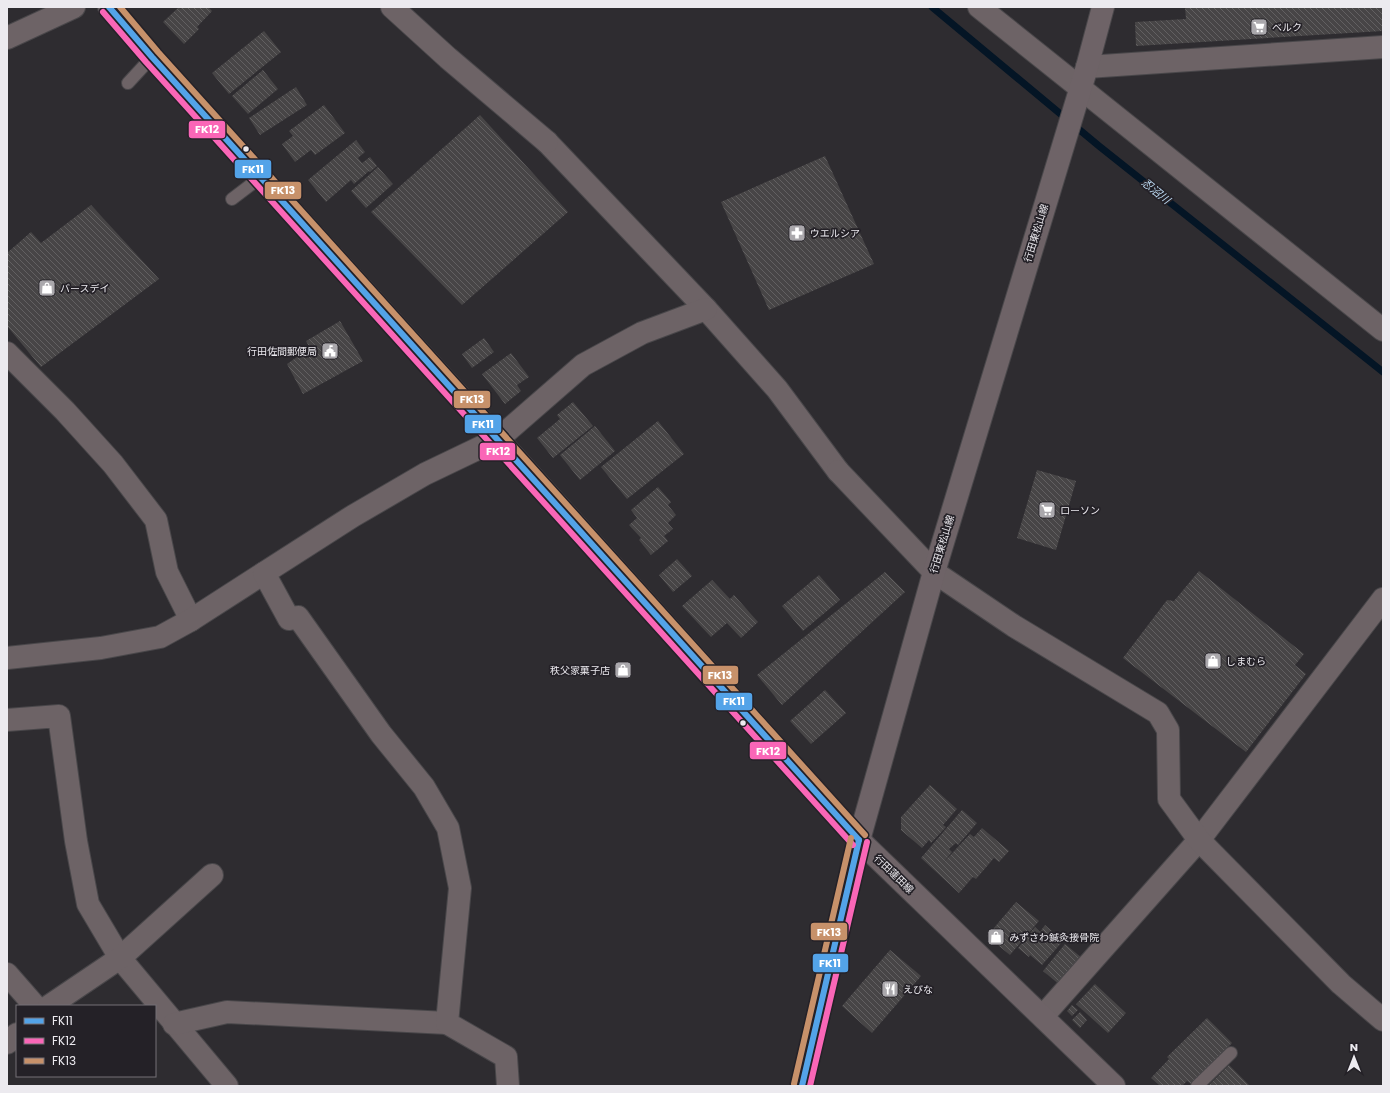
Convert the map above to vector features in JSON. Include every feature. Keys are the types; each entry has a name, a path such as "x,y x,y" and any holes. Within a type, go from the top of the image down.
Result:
{"main road":[{"name":"行田蓮田線","path":"109,7 152,57 859,840 1114,1086"},
{"name":"行田東松山線","path":"802,1086 859,840 934,572 1087,67 1103,7"}],"street":[{"path":"7,38 74,7"},
{"path":"392,7 448,58 548,142 706,309 776,389 838,471 934,572 1014,626 1158,713 1168,730 1169,799 1199,840 1341,984 1383,1020"},
{"path":"979,7 1383,330"},
{"path":"1087,67 1383,47"},
{"path":"7,658 101,648 160,637 191,620 353,516 425,474 498,439 583,365 642,333 706,309"},
{"path":"7,353 66,410 113,464 156,520 167,572 191,620"},
{"path":"264,573 289,619 298,617 382,734 424,787 448,828 460,888 447,1023"},
{"path":"1043,1016 1199,840 1383,599"},
{"path":"7,720 59,716 76,841 88,904 120,958 227,1086"},
{"path":"50,1005 120,958 212,875"},
{"path":"7,974 34,1005"},
{"path":"174,1024 227,1012 447,1023 506,1057 508,1086"},
{"path":"7,1043 16,1035"}],"lane":[{"path":"128,83 152,57"},
{"path":"232,199 261,177"},
{"path":"1197,1086 1231,1053"}],"building":[{"path":"179,7 180,9 182,7 208,7 212,11 197,27 199,29 184,44 163,22"},
{"name":"ベルク","path":"1185,7 1383,7 1383,31 1136,46 1135,22 1186,19"},
{"path":"264,31 281,52 229,94 212,73"},
{"path":"263,70 278,89 248,114 232,96"},
{"path":"296,87 307,105 260,135 249,118"},
{"path":"324,105 345,133 315,155 311,150 295,162 282,144 293,136 289,131"},
{"path":"480,115 568,212 462,305 371,212"},
{"path":"356,140 365,152 358,158 362,163 370,157 377,166 354,184 351,180 326,202 308,180"},
{"name":"ウエルシア","path":"825,156 874,264 769,310 721,202"},
{"path":"378,167 393,184 366,208 351,191"},
{"path":"91,205 159,279 41,367 7,326 7,253 31,232 41,243"},
{"path":"340,321 363,361 303,394 287,364 310,348 306,341"},
{"path":"484,338 494,352 472,368 462,354"},
{"path":"511,353 529,377 517,385 521,391 505,404 482,374"},
{"path":"573,402 593,426 553,458 537,438 560,419 557,415"},
{"path":"658,421 684,454 627,499 601,467"},
{"path":"595,426 615,451 580,480 560,455"},
{"name":"ローソン","path":"1037,470 1076,481 1056,550 1017,538"},
{"path":"658,487 671,502 668,505 676,515 668,523 673,529 664,536 668,541 651,555 639,540 641,538 629,525 637,518 631,510"},
{"path":"677,559 692,576 673,592 659,575"},
{"name":"しまむら","path":"1199,571 1304,654 1295,665 1306,674 1246,752 1123,658 1167,600 1174,601"},
{"path":"885,572 905,592 782,705 757,675"},
{"path":"819,575 840,600 803,631 782,606"},
{"path":"712,580 730,599 734,595 758,622 741,638 727,623 711,637 682,606"},
{"path":"825,690 846,713 811,744 790,721"},
{"path":"930,785 957,809 943,825 946,827 931,843 929,840 922,848 901,830 901,817"},
{"path":"962,810 977,823 958,845 956,843 949,849 952,852 943,863 970,834 974,837 982,828 1009,851 999,862 994,858 976,879 973,877 959,893 921,858"},
{"path":"1016,902 1039,921 1010,955 987,936"},
{"path":"1045,925 1063,941 1042,965 1030,955 1029,957 1018,948 1035,927 1040,932"},
{"path":"1065,944 1082,958 1060,985 1043,971"},
{"path":"890,950 921,976 872,1033 842,1006"},
{"path":"1095,984 1126,1013 1108,1033 1076,1004"},
{"path":"1072,1005 1078,1010 1072,1016 1067,1011"},
{"path":"1080,1012 1087,1020 1080,1028 1072,1020"},
{"path":"1207,1018 1232,1043 1191,1084 1187,1081 1182,1086 1158,1086 1159,1085 1151,1078 1169,1059 1167,1057"},
{"path":"1229,1065 1250,1086 1208,1086"}],"waterway":[{"name":"忍沼川","path":"932,7 1099,146 1383,372"}],"transit line":[{"name":"FK11","path":"109,7 152,57 859,840"},
{"name":"FK13","path":"120,7 158,52 865,835"},
{"name":"FK12","path":"103,12 146,62 853,845"},
{"name":"FK13","path":"794,1084 851,838"},
{"name":"FK11","path":"802,1086 859,840"},
{"name":"FK12","path":"810,1086 867,842"}],"place":[{"name":"ベルク","path":"1259,27"},
{"name":"ウエルシア","path":"797,233"},
{"name":"バースデイ","path":"47,288"},
{"name":"行田佐間郵便局","path":"330,351"},
{"name":"ローソン","path":"1047,510"},
{"name":"しまむら","path":"1213,661"},
{"name":"秩父家菓子店","path":"623,670"},
{"name":"みずさわ鍼灸接骨院","path":"996,937"},
{"name":"えびな","path":"890,989"}]}
